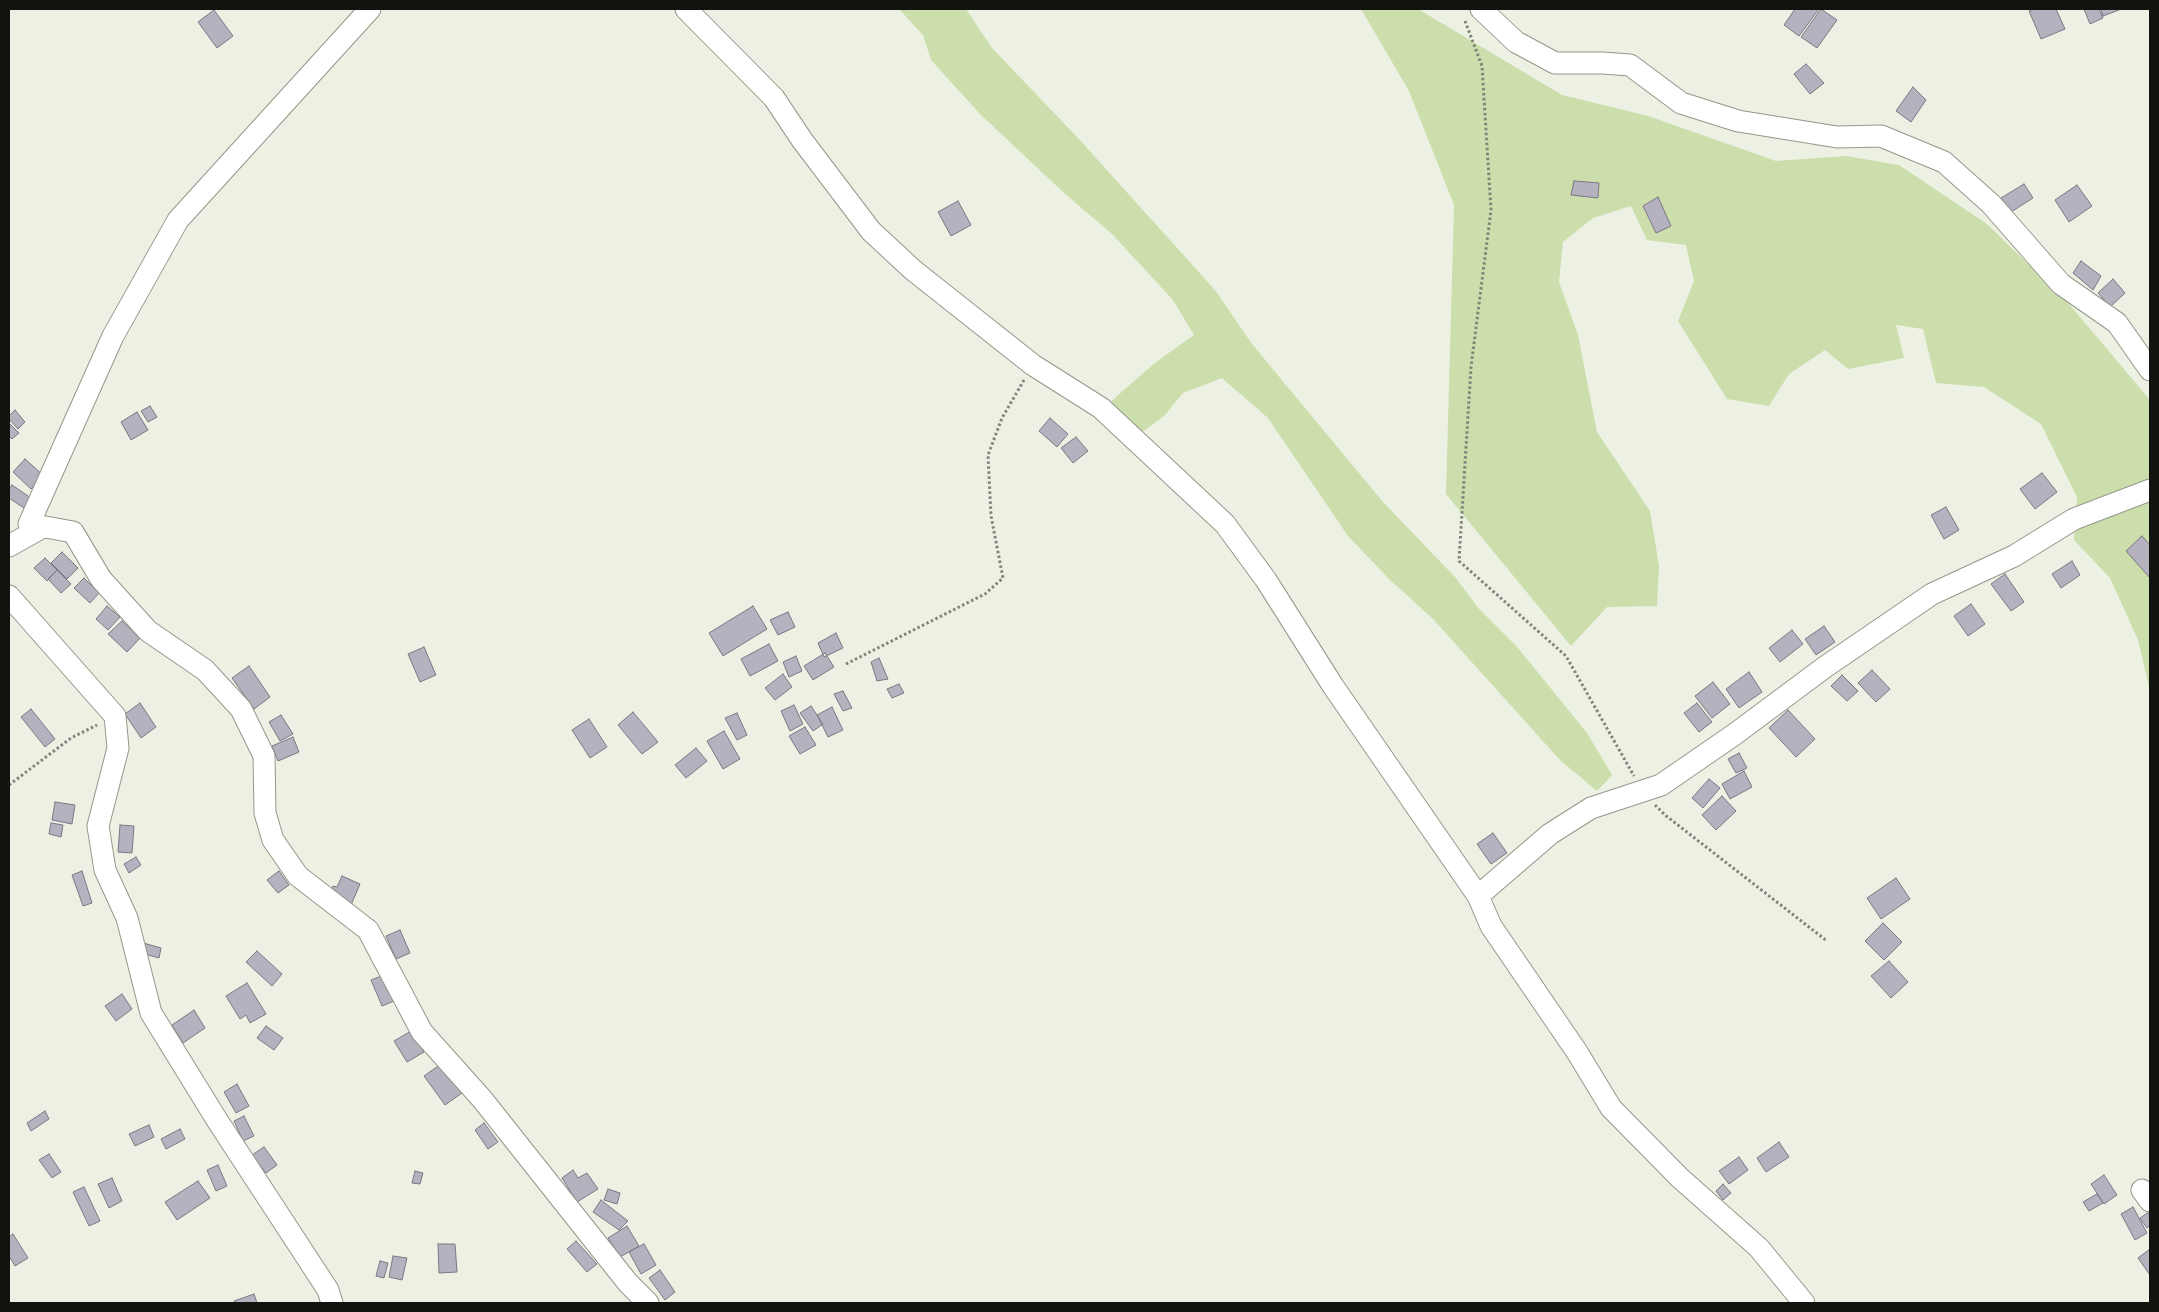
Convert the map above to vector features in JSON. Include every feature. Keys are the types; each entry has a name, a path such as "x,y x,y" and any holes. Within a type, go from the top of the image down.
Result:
{"street":[{"path":"29,524 113,336 178,220 370,9"},
{"path":"686,9 774,98 802,140 871,231 913,270 1033,365 1101,408 1225,524 1266,580 1333,686 1478,896 1491,926 1577,1052 1611,1108 1680,1178 1759,1248 1804,1303"},
{"path":"1472,13 1516,42 1555,63 1630,65 1681,103 1738,121 1837,137 1881,136 1944,162 1991,204 2061,284 2117,323 2150,370"},
{"path":"1478,896 1550,834 1591,808 1661,785 1735,734 1825,667 1932,594 2014,556 2074,519 2150,490"},
{"path":"9,546 41,528 29,524"},
{"path":"29,524 73,532 101,579 148,631 206,670 242,709 264,756 265,813 273,840 298,876 368,930 422,1032 482,1098 628,1283 648,1303"},
{"path":"9,596 115,716 118,748 98,826 105,870 126,918 151,1013 217,1120 328,1290 332,1303"}],"path":[{"path":"1472,13 1482,66 1491,210 1471,368 1459,561 1566,656 1642,791 1664,815 1827,941"},
{"path":"846,664 985,594 1003,578 991,516 988,455 1002,418 1033,365"},
{"path":"9,786 71,738 115,716"}],"green space":[{"path":"899,9 966,9 992,48 1078,138 1215,290 1252,344 1383,502 1455,577 1479,609 1518,648 1587,733 1612,775 1597,791 1560,760 1433,619 1389,579 1348,536 1268,418 1222,378 1183,393 1164,416 1137,436 1108,404 1156,362 1194,335 1173,300 1113,235 1063,192 980,114 931,60 923,35"},
{"path":"1361,9 1418,9 1562,95 1648,116 1776,161 1846,156 1899,165 1987,224 2069,304 2150,400 2150,691 2138,640 2110,578 2074,540 2077,497 2041,424 1984,387 1936,383 1923,329 1896,325 1904,358 1848,369 1825,350 1789,374 1769,406 1727,399 1678,321 1694,281 1686,245 1647,240 1631,206 1593,218 1563,242 1559,282 1578,335 1597,432 1650,511 1659,566 1657,606 1607,607 1571,646 1446,494 1454,205 1409,91"}],"building":[{"path":"1795,9 1819,9 1799,36 1784,25"},
{"path":"1821,9 1837,20 1817,48 1801,37"},
{"path":"2034,9 2056,9 2065,29 2041,39 2029,11"},
{"path":"2084,9 2099,9 2103,18 2090,24"},
{"path":"2101,9 2119,9 2119,10 2103,16"},
{"path":"214,10 233,36 217,48 198,22"},
{"path":"1806,64 1824,83 1810,94 1794,74"},
{"path":"1913,87 1926,100 1911,122 1896,111"},
{"path":"1574,181 1599,183 1598,198 1571,195"},
{"path":"2024,184 2033,198 2011,212 2001,198"},
{"path":"2077,185 2092,206 2069,222 2055,200"},
{"path":"1658,197 1671,226 1656,233 1643,206"},
{"path":"958,201 971,225 951,236 938,212"},
{"path":"2081,261 2101,276 2093,290 2073,273"},
{"path":"2113,279 2125,293 2110,307 2098,293"},
{"path":"150,406 157,417 148,422 141,411"},
{"path":"15,410 25,422 18,429 9,419 9,416"},
{"path":"137,412 148,430 131,440 121,422"},
{"path":"1050,418 1068,434 1057,447 1039,431"},
{"path":"9,423 19,433 12,439 9,436"},
{"path":"1076,437 1088,451 1073,463 1061,448"},
{"path":"25,459 43,475 31,489 13,472"},
{"path":"2042,473 2057,492 2035,509 2020,489"},
{"path":"12,485 31,498 24,508 9,498 9,489"},
{"path":"1946,507 1959,530 1944,539 1931,515"},
{"path":"2142,536 2150,545 2150,578 2126,551"},
{"path":"62,552 78,568 67,579 51,563"},
{"path":"45,558 57,570 47,581 34,568"},
{"path":"2072,561 2080,575 2061,588 2052,574"},
{"path":"57,570 71,584 61,593 48,579"},
{"path":"2005,574 2024,602 2011,611 1991,584"},
{"path":"84,578 99,593 90,603 74,588"},
{"path":"1971,604 1985,624 1968,636 1954,616"},
{"path":"107,606 120,617 108,630 96,619"},
{"path":"753,606 767,629 723,656 709,633"},
{"path":"788,612 795,627 778,635 770,620"},
{"path":"122,621 140,638 127,652 108,634"},
{"path":"1824,626 1835,642 1816,655 1805,639"},
{"path":"1792,630 1803,644 1780,662 1769,648"},
{"path":"836,633 843,648 824,657 818,643"},
{"path":"769,644 778,661 750,676 741,659"},
{"path":"424,647 436,675 420,682 408,654"},
{"path":"825,653 834,667 813,680 804,666"},
{"path":"796,656 802,671 789,677 783,662"},
{"path":"879,658 888,679 877,681 871,662"},
{"path":"249,666 270,697 254,709 232,678"},
{"path":"1872,670 1890,689 1876,702 1858,683"},
{"path":"1749,672 1762,692 1739,708 1726,689"},
{"path":"783,674 792,687 775,700 765,688"},
{"path":"1842,675 1858,691 1847,701 1831,686"},
{"path":"1713,682 1730,704 1712,718 1695,696"},
{"path":"899,684 904,693 892,698 887,689"},
{"path":"843,691 852,708 843,711 834,694"},
{"path":"140,703 156,727 141,738 125,714"},
{"path":"1697,703 1712,722 1699,732 1684,713"},
{"path":"794,705 803,724 790,731 781,711"},
{"path":"811,706 823,724 813,731 800,713"},
{"path":"832,707 843,730 828,737 817,715"},
{"path":"31,709 55,739 45,747 21,717"},
{"path":"1788,710 1815,739 1796,757 1769,728"},
{"path":"633,712 658,742 642,754 618,725"},
{"path":"737,713 747,735 737,740 725,718"},
{"path":"281,715 293,734 280,741 269,722"},
{"path":"589,719 607,747 590,758 572,730"},
{"path":"805,727 816,745 800,754 789,736"},
{"path":"724,731 740,759 723,769 707,741"},
{"path":"293,737 299,752 278,761 272,746"},
{"path":"696,748 707,761 686,778 675,765"},
{"path":"1739,753 1747,768 1736,773 1728,759"},
{"path":"1744,771 1752,787 1730,799 1722,784"},
{"path":"1709,779 1720,788 1703,808 1692,798"},
{"path":"1722,796 1736,811 1716,830 1702,815"},
{"path":"55,802 75,805 72,824 52,820"},
{"path":"51,823 63,825 61,837 49,834"},
{"path":"120,825 134,826 132,853 118,852"},
{"path":"1493,833 1507,853 1491,864 1477,844"},
{"path":"136,857 141,865 129,873 124,864"},
{"path":"82,871 92,903 83,906 72,875"},
{"path":"279,871 289,885 278,893 267,880"},
{"path":"342,876 360,884 351,905 329,896 333,886 337,887"},
{"path":"1896,878 1910,899 1881,919 1867,898"},
{"path":"1883,923 1902,942 1884,960 1865,941"},
{"path":"400,930 410,953 396,959 386,936"},
{"path":"140,942 161,948 159,958 137,952"},
{"path":"257,951 282,974 272,986 246,962"},
{"path":"1889,961 1908,982 1891,998 1871,976"},
{"path":"384,975 394,1001 382,1006 371,980"},
{"path":"247,983 266,1014 250,1023 246,1015 240,1019 226,996"},
{"path":"122,994 132,1009 116,1021 105,1006"},
{"path":"194,1010 205,1028 183,1043 172,1025"},
{"path":"266,1026 283,1038 274,1050 257,1038"},
{"path":"411,1031 424,1052 407,1062 394,1041"},
{"path":"441,1064 462,1093 445,1105 424,1076"},
{"path":"237,1084 249,1106 236,1113 224,1092"},
{"path":"45,1111 49,1119 31,1131 27,1123"},
{"path":"244,1116 254,1136 243,1141 234,1121"},
{"path":"484,1123 498,1142 488,1149 475,1130"},
{"path":"149,1125 154,1137 135,1146 129,1134"},
{"path":"180,1129 185,1139 166,1149 161,1139"},
{"path":"1779,1142 1789,1157 1766,1172 1757,1158"},
{"path":"264,1147 277,1165 266,1173 252,1155"},
{"path":"49,1154 61,1172 52,1178 39,1160"},
{"path":"1739,1157 1748,1170 1729,1184 1719,1171"},
{"path":"218,1165 227,1186 216,1191 207,1170"},
{"path":"573,1170 578,1178 587,1173 598,1189 577,1202 562,1178"},
{"path":"415,1171 423,1173 420,1184 412,1183"},
{"path":"2104,1175 2117,1195 2104,1204 2091,1184"},
{"path":"112,1178 122,1201 109,1208 98,1184"},
{"path":"198,1181 210,1198 177,1220 165,1202"},
{"path":"1723,1184 1731,1193 1723,1200 1716,1191"},
{"path":"84,1187 100,1221 89,1226 73,1192"},
{"path":"608,1189 620,1193 617,1204 604,1200"},
{"path":"2097,1194 2103,1203 2089,1211 2083,1202"},
{"path":"601,1200 628,1221 619,1230 593,1212"},
{"path":"2133,1207 2147,1233 2135,1240 2121,1214"},
{"path":"2149,1212 2150,1225 2147,1228 2140,1218"},
{"path":"627,1226 639,1246 620,1257 608,1238"},
{"path":"13,1234 28,1258 15,1266 9,1256 9,1237"},
{"path":"576,1241 597,1264 587,1272 567,1249"},
{"path":"438,1244 455,1244 457,1272 439,1273"},
{"path":"644,1244 656,1265 641,1274 629,1252"},
{"path":"2150,1249 2150,1275 2138,1258"},
{"path":"393,1256 407,1258 402,1280 389,1277"},
{"path":"380,1261 388,1263 384,1278 376,1276"},
{"path":"660,1270 675,1292 665,1300 649,1278"},
{"path":"254,1294 257,1303 235,1303 234,1301"}]}
